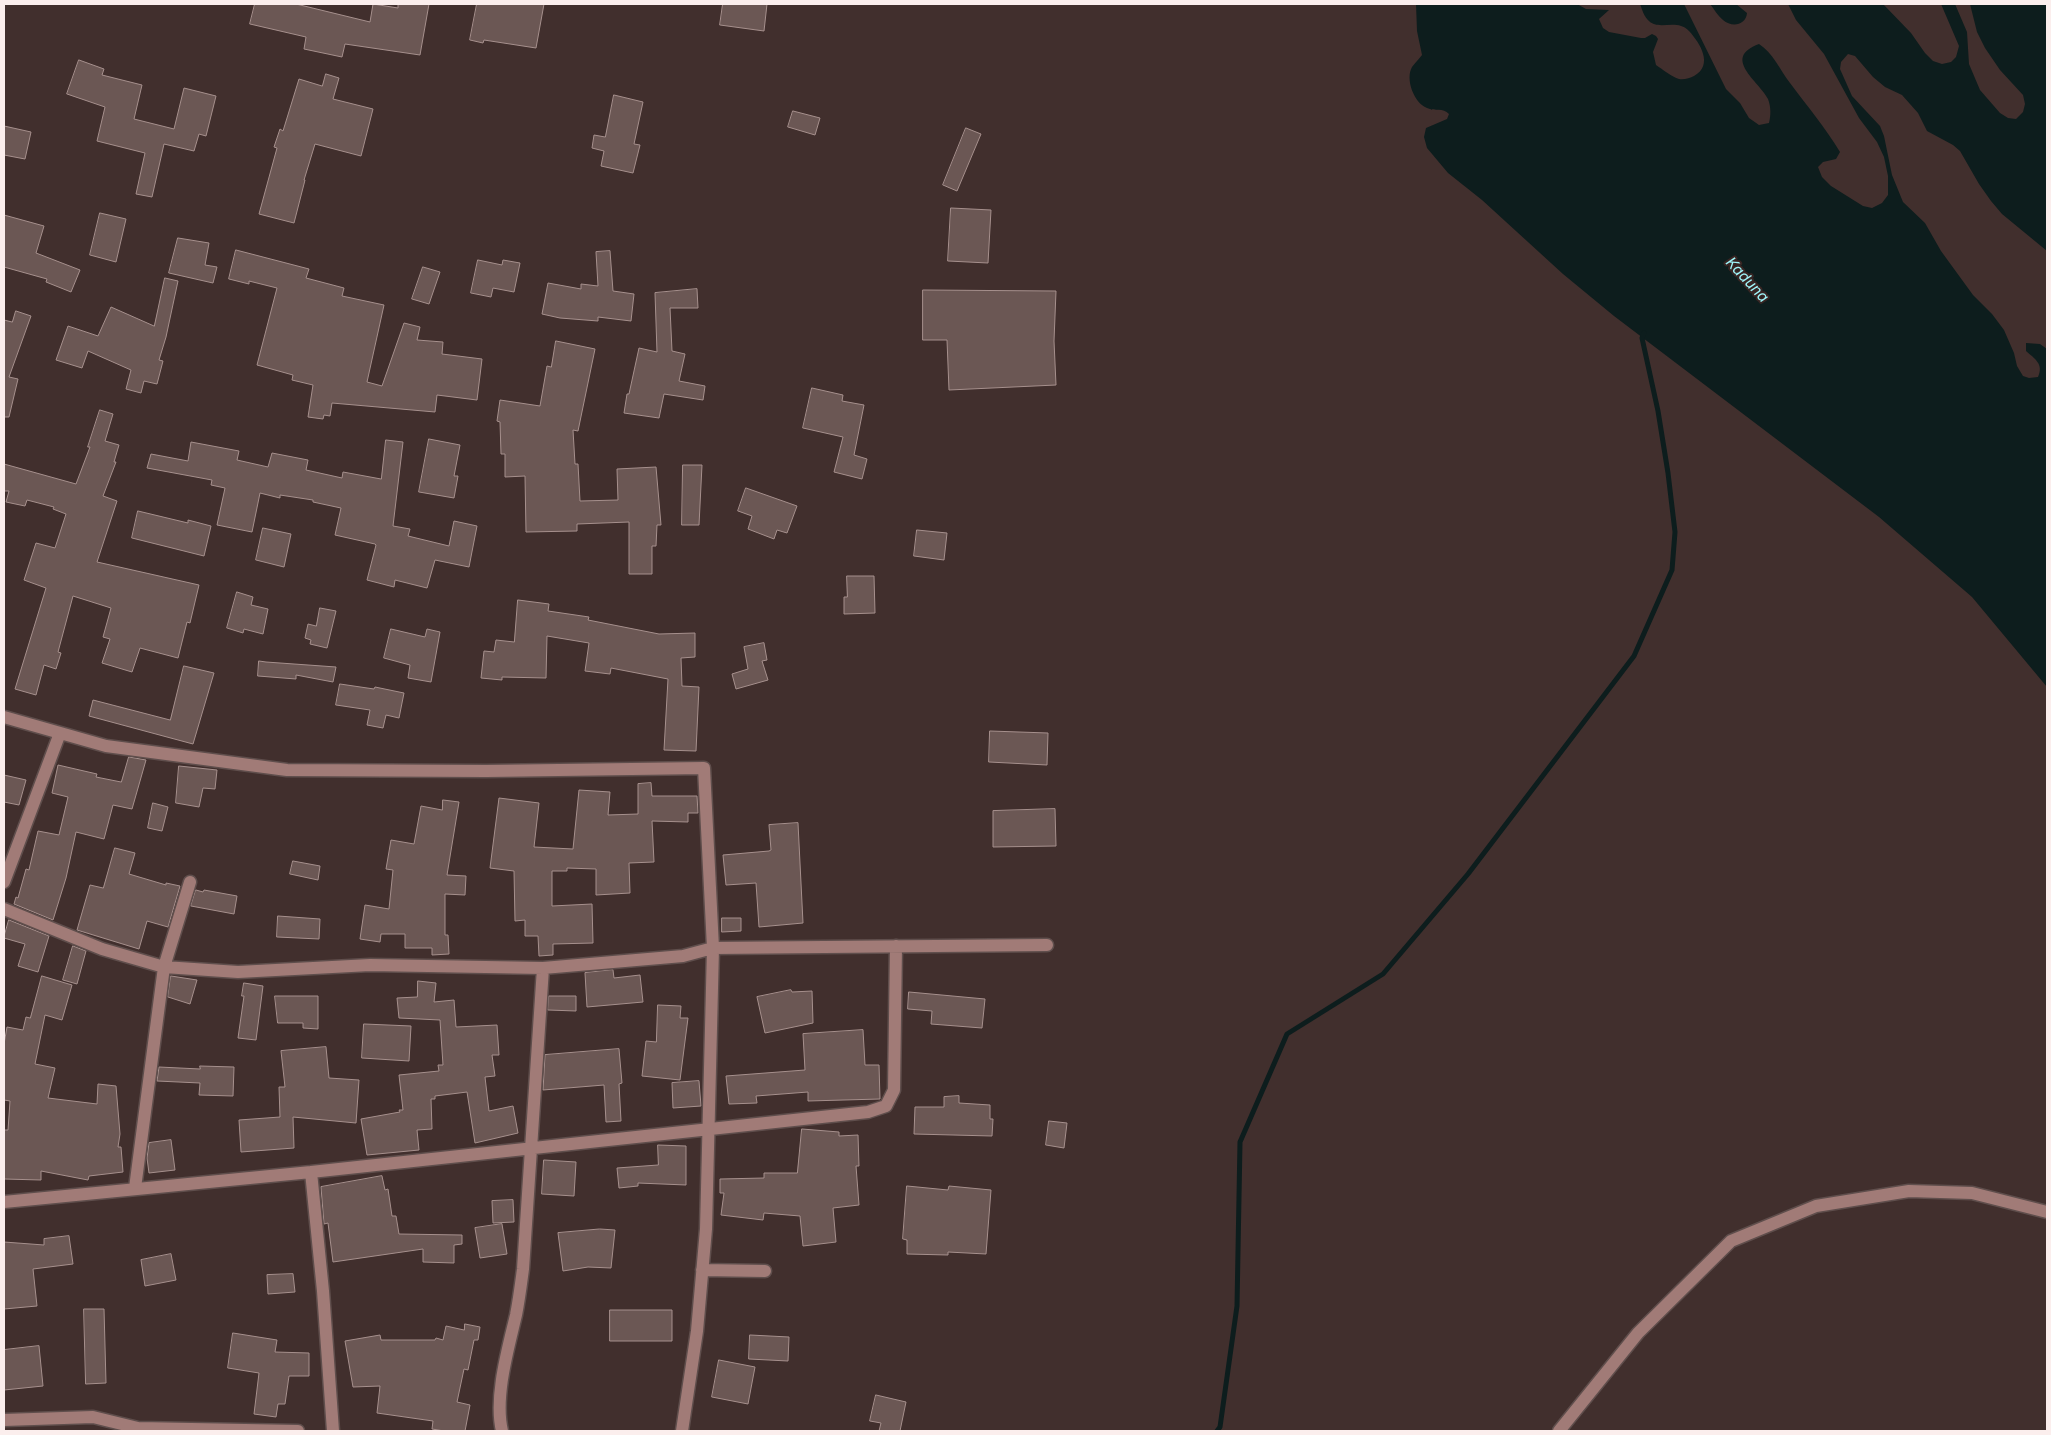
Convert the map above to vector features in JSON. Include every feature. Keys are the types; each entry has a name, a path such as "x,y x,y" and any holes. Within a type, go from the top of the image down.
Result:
{"street":[{"path":"4,717 106,746 286,770 704,768 713,948 706,1229 697,1330 682,1431"},
{"path":"4,882 60,733"},
{"path":"136,1188 164,967 190,882"},
{"path":"4,909 102,949 164,967 238,972 370,965 543,968 683,956 713,948 1047,945"},
{"path":"4,1202 311,1172 868,1112 886,1106 894,1090 896,946"},
{"path":"502,1431 500,1420 504,1360 516,1314 523,1269 543,968"},
{"path":"311,1172 323,1290 334,1431"},
{"path":"1559,1431 1638,1333 1731,1241 1816,1206 1909,1192 1972,1193 2047,1212"},
{"path":"702,1270 765,1271"},
{"path":"4,1420 93,1416 138,1428 298,1431"}],"water":[{"name":"Kaduna","path":"1416,4 1577,4 1586,9 1609,10 1599,19 1603,28 1609,32 1641,38 1652,34 1656,36 1658,39 1653,52 1656,65 1673,77 1687,79 1700,71 1703,66 1704,60 1701,48 1684,27 1679,25 1653,24 1644,15 1640,4 1684,4 1726,89 1740,103 1749,118 1759,125 1769,123 1770,117 1768,99 1746,70 1743,63 1743,56 1748,50 1759,44 1772,57 1840,152 1836,159 1823,162 1818,167 1822,177 1831,186 1863,206 1872,208 1882,203 1888,195 1888,176 1884,157 1877,142 1859,118 1824,54 1796,20 1788,4 1883,4 1911,33 1925,53 1933,61 1942,64 1951,62 1956,57 1959,46 1941,4 1955,4 1967,32 1969,64 1980,90 2000,113 2008,118 2016,119 2023,112 2025,104 2023,95 2000,70 1985,48 1977,32 1970,4 2047,4 2047,251 2002,214 1979,184 1960,151 1953,145 1927,131 1918,113 1902,95 1885,87 1873,77 1855,56 1848,54 1841,62 1840,69 1852,96 1880,126 1884,136 1892,175 1903,202 1925,223 1941,251 1973,295 1992,314 2004,330 2014,353 2017,366 2023,376 2029,378 2038,377 2040,372 2038,362 2026,351 2026,343 2040,344 2047,349 2047,687 1972,597 1879,517 1614,316 1563,274 1482,200 1448,173 1427,148 1424,137 1426,128 1447,119 1449,114 1422,105 1415,96 1410,84 1412,67 1422,55 1417,31"},
{"path":"1710,4 1736,4 1747,13 1746,17 1741,23 1730,24 1721,18"}],"building":[{"path":"255,4 296,4 370,22 373,4 398,8 398,4 429,4 420,55 345,44 342,57 304,49 306,37 250,24"},
{"path":"477,4 544,4 536,48 484,40 483,43 470,40"},
{"path":"723,4 767,4 764,31 720,25"},
{"path":"79,60 104,69 102,75 142,85 134,119 174,129 184,88 216,96 206,136 199,134 194,151 164,144 152,197 136,194 145,153 97,141 105,107 67,94"},
{"path":"326,74 339,78 333,99 373,109 361,156 315,144 294,223 259,214 277,148 274,147 280,129 283,131 299,79 322,86"},
{"path":"614,95 643,102 634,144 640,145 633,173 601,166 604,151 592,148 594,135 605,137"},
{"path":"793,111 820,118 815,135 788,127"},
{"path":"4,126 31,132 25,159 4,155"},
{"path":"966,128 981,134 957,191 943,185"},
{"path":"951,208 991,210 988,263 948,261"},
{"path":"100,213 126,219 116,262 90,255"},
{"path":"4,215 44,226 36,253 80,270 71,292 46,282 47,279 4,267"},
{"path":"178,238 209,243 205,265 217,267 213,283 169,273"},
{"path":"236,250 309,269 306,278 344,288 342,296 384,305 367,382 382,386 404,323 420,327 417,340 443,342 442,354 482,359 477,400 437,395 435,412 332,403 330,416 324,415 323,419 308,417 313,385 292,380 293,375 257,365 277,288 249,281 249,284 229,279"},
{"path":"610,251 613,291 634,294 631,321 598,317 598,321 560,318 542,314 548,283 581,289 581,284 598,286 596,252"},
{"path":"478,260 502,265 503,260 520,263 514,292 493,288 491,297 471,293"},
{"path":"423,267 440,272 429,304 412,299"},
{"path":"165,278 178,281 159,360 163,361 157,384 144,381 141,393 126,389 131,370 88,351 82,368 56,360 68,326 98,336 111,307 154,326"},
{"path":"697,289 698,308 670,308 672,351 685,354 679,381 705,386 703,400 664,394 659,418 624,413 639,348 657,352 655,293"},
{"path":"923,290 1056,291 1054,341 1056,385 949,390 947,340 923,340"},
{"path":"16,311 31,316 9,377 18,379 9,417 4,417 4,320 12,322"},
{"path":"556,341 595,349 578,431 573,430 575,464 578,464 580,501 618,500 617,469 656,467 661,525 657,525 656,546 652,546 652,574 629,574 629,522 577,524 577,531 526,532 525,476 505,477 505,454 501,454 500,422 497,421 500,400 540,406 547,366 551,367"},
{"path":"812,388 843,395 842,401 864,405 854,455 867,459 862,479 834,472 843,437 803,428"},
{"path":"100,410 113,414 105,441 119,445 114,462 116,462 103,496 117,501 97,562 199,585 190,623 187,622 178,658 140,648 132,672 102,663 110,639 103,637 111,608 73,596 58,652 61,653 56,669 44,665 36,695 15,689 46,588 24,580 36,543 55,548 66,514 53,509 54,507 27,500 25,506 6,502 9,491 4,491 4,464 76,484 90,447 88,447"},
{"path":"429,439 460,445 454,476 458,476 454,498 419,492"},
{"path":"386,440 403,442 393,526 410,529 408,536 449,546 454,521 477,526 469,567 435,560 427,588 395,580 394,587 367,580 376,545 335,535 341,508 313,502 313,500 280,495 280,498 260,493 252,532 217,525 225,488 211,485 212,480 147,468 151,454 188,461 191,442 239,451 237,460 268,467 272,453 308,460 306,470 342,478 343,472 381,479"},
{"path":"683,465 702,465 699,525 682,525"},
{"path":"746,488 797,506 787,533 777,530 774,539 748,529 752,516 738,511"},
{"path":"138,511 188,523 188,520 211,526 204,556 132,538"},
{"path":"263,528 291,534 284,567 256,560"},
{"path":"917,530 947,533 944,560 914,556"},
{"path":"847,576 874,576 875,613 844,614 844,597 847,597"},
{"path":"237,592 253,597 251,605 268,609 263,634 244,629 243,633 227,628"},
{"path":"518,600 549,604 548,611 589,617 588,620 659,634 695,633 695,657 681,658 682,686 699,687 696,751 664,750 668,679 611,668 610,674 585,671 589,643 547,636 546,678 502,677 502,680 481,678 484,651 494,652 496,640 514,642"},
{"path":"320,608 336,611 327,648 310,644 311,640 305,638 308,624 316,626"},
{"path":"391,629 425,637 427,629 440,632 431,682 408,678 410,665 384,658"},
{"path":"764,643 767,660 762,661 768,680 736,689 732,674 748,669 744,647"},
{"path":"259,661 336,667 333,682 296,675 296,679 258,676"},
{"path":"184,666 214,673 193,744 89,716 93,700 170,720"},
{"path":"340,684 374,689 375,687 404,693 399,718 386,715 383,728 367,725 370,710 336,705"},
{"path":"990,731 1048,733 1047,765 989,762"},
{"path":"129,757 146,760 132,809 113,805 104,839 76,832 66,878 53,920 14,904 16,897 18,898 26,869 29,870 38,831 59,835 68,797 52,793 58,765 97,774 96,777 121,782"},
{"path":"179,766 217,770 215,789 203,788 199,807 176,803"},
{"path":"4,775 26,780 19,805 4,802"},
{"path":"651,783 652,796 697,796 698,813 688,813 688,822 652,821 654,862 629,863 630,893 596,895 596,869 567,868 567,871 552,871 552,906 592,904 593,943 553,944 553,955 539,956 538,936 525,936 525,920 515,921 514,871 490,868 499,798 539,803 534,847 573,849 579,790 610,792 608,815 638,814 638,784"},
{"path":"443,800 459,802 447,875 466,876 465,895 445,894 445,935 448,935 449,954 432,955 432,948 405,948 405,934 381,934 380,942 360,939 365,905 389,909 393,870 386,869 391,840 414,844 421,806 442,810"},
{"path":"153,803 168,807 162,831 148,828"},
{"path":"1055,809 1056,846 993,847 993,811"},
{"path":"798,823 803,923 759,927 756,883 726,885 723,855 769,851 771,850 769,825"},
{"path":"115,848 135,853 129,874 166,885 166,883 180,886 168,927 147,921 139,949 77,930 90,885 103,888"},
{"path":"293,861 320,866 318,880 290,874"},
{"path":"196,890 237,896 234,914 191,906"},
{"path":"278,916 320,919 319,939 277,937"},
{"path":"722,918 741,918 741,931 722,932"},
{"path":"9,920 49,936 38,972 18,966 25,944 4,938"},
{"path":"73,946 86,951 77,984 63,980"},
{"path":"613,970 614,978 640,975 643,1002 587,1007 585,973"},
{"path":"42,976 72,985 62,1020 45,1015 35,1064 55,1068 48,1098 97,1104 98,1084 116,1086 120,1134 118,1147 121,1147 123,1172 89,1176 88,1180 41,1171 41,1180 4,1179 4,1130 8,1130 10,1101 4,1100 4,1044 7,1027 23,1030 26,1017 30,1018"},
{"path":"171,976 197,980 190,1004 168,997"},
{"path":"418,981 436,983 434,1002 454,1000 456,1027 497,1025 499,1055 492,1055 495,1076 485,1077 489,1111 513,1106 518,1133 475,1143 467,1092 435,1096 435,1099 431,1099 432,1129 417,1130 419,1150 367,1155 361,1119 403,1110 399,1075 439,1071 438,1065 443,1065 440,1020 399,1018 397,998 417,997"},
{"path":"244,983 263,986 256,1040 238,1038"},
{"path":"791,990 792,992 812,991 813,1023 765,1033 757,997"},
{"path":"909,992 985,999 982,1028 931,1024 932,1011 908,1009"},
{"path":"275,996 318,996 318,1029 303,1028 303,1023 278,1023"},
{"path":"549,996 576,996 576,1011 548,1010"},
{"path":"658,1005 681,1006 680,1018 688,1018 680,1080 642,1076 646,1041 656,1042"},
{"path":"364,1024 411,1026 409,1061 362,1058"},
{"path":"863,1030 865,1065 879,1065 880,1099 808,1101 808,1092 756,1096 757,1103 729,1104 726,1076 805,1070 803,1034"},
{"path":"326,1047 329,1078 359,1080 356,1123 293,1117 294,1148 241,1152 239,1120 280,1117 279,1087 285,1087 281,1051"},
{"path":"619,1049 622,1083 619,1084 621,1121 606,1122 604,1085 543,1090 545,1055"},
{"path":"200,1066 234,1067 233,1096 199,1095 200,1083 157,1081 159,1067 200,1069"},
{"path":"699,1081 701,1106 673,1108 672,1083"},
{"path":"959,1096 959,1103 990,1105 990,1119 993,1119 992,1136 914,1134 915,1107 944,1107 944,1097"},
{"path":"1049,1121 1067,1123 1064,1148 1046,1145"},
{"path":"802,1129 839,1132 839,1136 858,1135 859,1166 856,1166 859,1205 833,1208 836,1242 803,1246 800,1216 764,1213 763,1220 721,1215 724,1193 720,1193 720,1179 764,1178 764,1173 797,1173"},
{"path":"171,1140 175,1170 149,1173 147,1158 149,1143"},
{"path":"658,1145 686,1146 686,1185 638,1183 638,1186 619,1188 617,1168 658,1165"},
{"path":"544,1160 576,1162 574,1196 542,1194"},
{"path":"382,1176 385,1190 388,1189 392,1216 396,1216 399,1234 462,1235 462,1244 454,1245 454,1263 423,1262 423,1249 333,1262 328,1223 324,1224 321,1187"},
{"path":"907,1186 948,1190 949,1186 991,1190 986,1254 948,1252 948,1255 907,1254 907,1240 903,1239"},
{"path":"513,1200 514,1222 493,1223 492,1201"},
{"path":"502,1224 507,1254 480,1258 475,1228"},
{"path":"600,1229 615,1230 611,1268 588,1267 563,1271 558,1233"},
{"path":"69,1236 73,1264 33,1269 37,1306 4,1309 4,1242 44,1245 44,1239"},
{"path":"171,1254 176,1280 145,1286 141,1260"},
{"path":"293,1274 295,1292 268,1294 267,1275"},
{"path":"84,1309 104,1309 106,1383 86,1384"},
{"path":"610,1310 672,1310 672,1341 610,1341"},
{"path":"465,1324 480,1327 478,1340 474,1340 468,1370 464,1369 457,1402 470,1405 465,1431 432,1429 433,1421 377,1413 380,1386 353,1387 345,1341 380,1335 381,1340 435,1340 436,1338 443,1340 446,1326 464,1330"},
{"path":"233,1333 277,1340 275,1352 309,1353 309,1376 289,1376 285,1404 278,1404 276,1417 254,1414 259,1373 228,1368"},
{"path":"750,1335 789,1337 788,1361 749,1359"},
{"path":"39,1346 43,1386 4,1390 4,1350"},
{"path":"719,1360 755,1367 748,1404 712,1397"},
{"path":"876,1395 906,1402 900,1431 879,1431 881,1423 870,1421"}],"waterway":[{"path":"1217,1431 1220,1427 1237,1306 1240,1142 1287,1034 1383,974 1468,874 1634,656 1672,570 1675,532 1658,411 1642,338 1644,333"}]}
